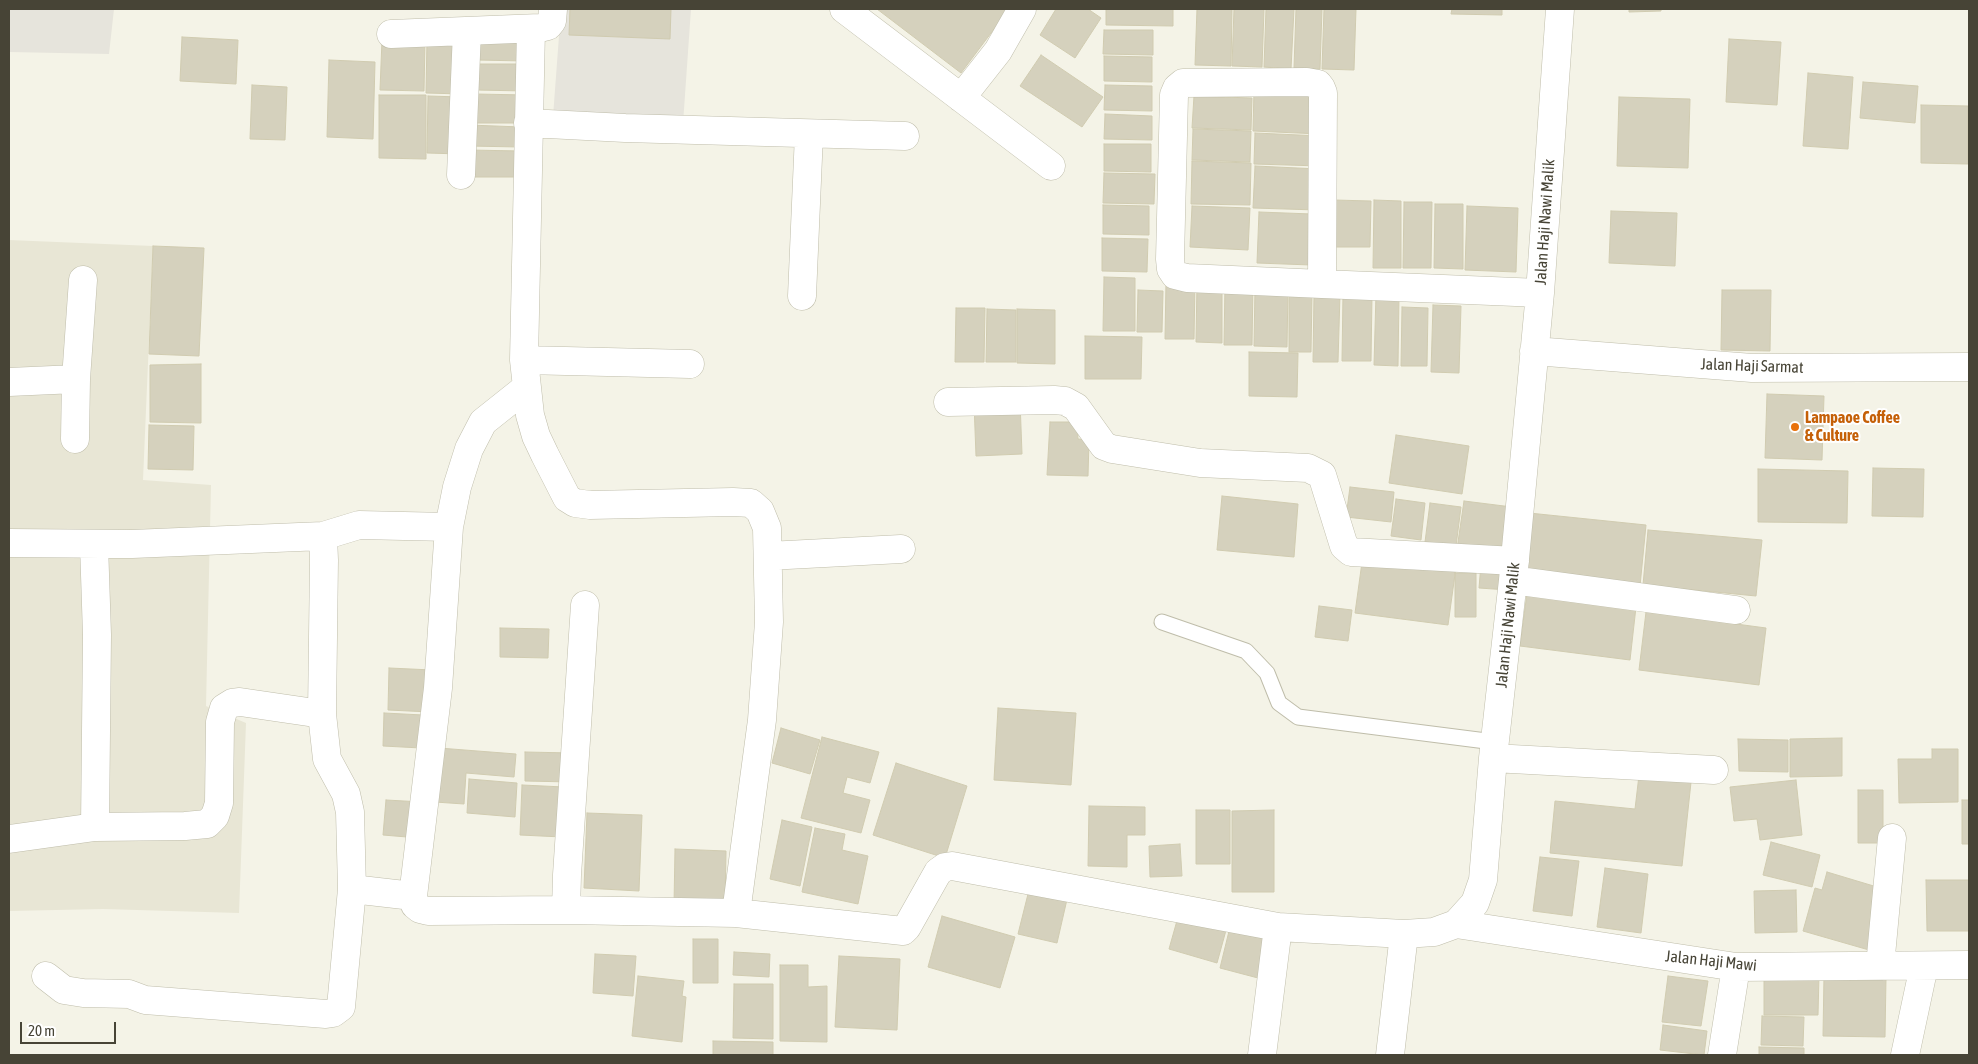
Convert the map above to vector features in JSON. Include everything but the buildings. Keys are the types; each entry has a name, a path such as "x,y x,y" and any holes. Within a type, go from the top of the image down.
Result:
{"street":[{"path":"391,34 531,29 548,26 552,21 553,9"},
{"path":"844,9 1051,166"},
{"path":"961,98 998,51 1022,9"},
{"name":"Jalan Haji Nawi Malik","path":"736,913 903,931 938,872 945,867 952,866 1278,927 1404,934 1434,932 1456,924 1476,902 1482,880 1540,293 1560,9"},
{"path":"527,387 484,422 469,449 449,527 438,688 413,896 415,905 420,909 428,911 566,910 736,913 762,720 769,622 767,528 760,511 751,504 733,502 590,505 575,503 567,498 536,436 530,415 527,387 524,360 531,29"},
{"path":"461,175 467,31"},
{"path":"1322,284 1323,94 1321,88 1318,84 1308,82 1183,83 1177,88 1174,95 1170,259 1171,269 1175,275 1187,278 1322,284 1540,293"},
{"path":"528,123 905,136"},
{"path":"802,296 809,134"},
{"path":"75,439 76,379 83,280"},
{"name":"Jalan Haji Sarmat","path":"1534,351 1752,368 1969,367"},
{"path":"524,360 690,364"},
{"path":"9,382 76,379"},
{"path":"948,402 1065,401 1076,407 1104,446 1112,449 1200,463 1308,468 1322,475 1344,546 1351,552 1514,570 1736,610"},
{"path":"9,543 94,544 323,536 359,525 449,527"},
{"path":"46,976 64,990 83,993 129,994 145,1000 326,1014 333,1013 341,1008 343,1003 352,889 350,812 346,794 327,759 322,714 323,536"},
{"path":"94,544 98,635 96,827"},
{"path":"768,556 901,549"},
{"path":"566,910 585,605"},
{"path":"9,839 96,827 206,824 216,816 220,803 220,722 224,708 232,703 240,702 322,714"},
{"path":"1494,750 1714,770"},
{"path":"1880,966 1892,838"},
{"path":"352,889 413,896"},
{"name":"Jalan Haji Mawi","path":"1456,924 1736,967 1969,965"},
{"path":"1262,1055 1278,927"},
{"path":"1390,1055 1404,934"},
{"path":"1905,1055 1924,966"},
{"path":"1722,1055 1736,967"}],"lane":[{"path":"1162,622 1246,651 1267,673 1279,703 1298,717 1494,750"}],"shaded area":[{"path":"9,9 114,9 109,54 9,52"},
{"path":"561,9 691,9 682,138 552,130"},
{"path":"9,240 153,246 143,480 211,485 206,706 246,723 239,913 103,909 9,911"}],"place":[{"name":"Lampaoe Coffee & Culture","path":"1795,427"}]}
